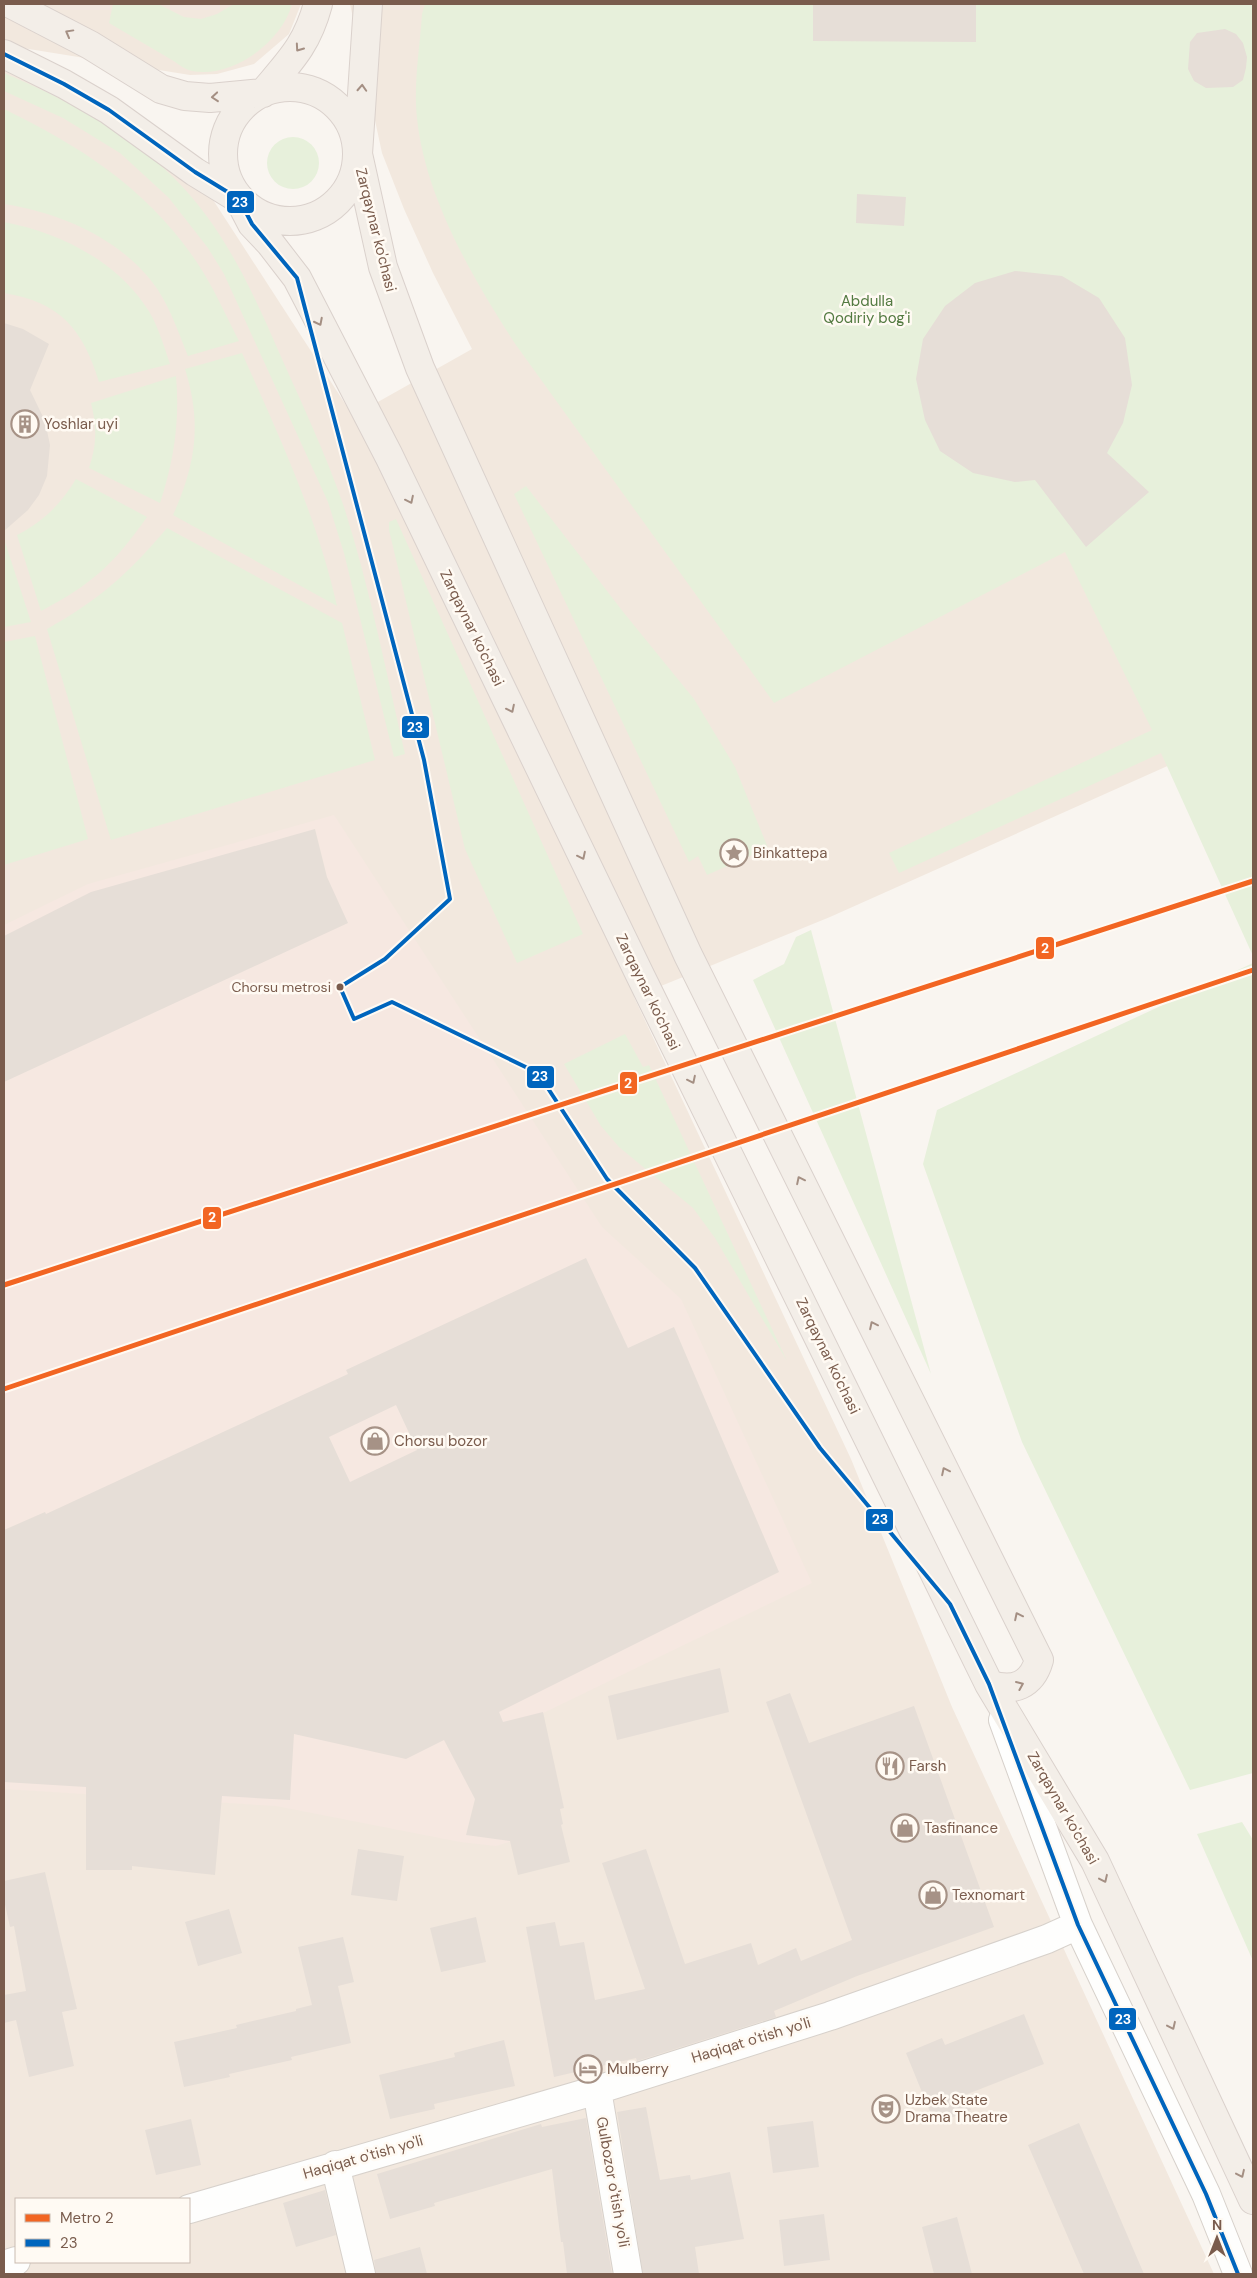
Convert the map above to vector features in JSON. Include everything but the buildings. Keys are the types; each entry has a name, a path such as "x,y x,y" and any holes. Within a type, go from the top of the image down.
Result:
{"main road":[{"path":"4,54 109,110 153,140 194,172 240,199 258,214 280,221 297,221 315,217 342,197 354,177 358,154 354,132 342,112 324,97 294,87 263,93 210,98 185,96 167,91 144,80 90,45 11,4"},
{"path":"240,199 225,171 224,140 238,112 263,93 303,44 311,29 318,4"},
{"name":"Zarqaynar ko'chasi","path":"368,4 358,154 383,267 420,368 688,955 1039,1660 1033,1675 1021,1686 1006,1688 989,1684"},
{"name":"Zarqaynar ko'chasi","path":"240,199 252,224 270,242 297,278 389,456 640,975 989,1684 1095,1861 1253,2200"}],"street":[{"path":"989,1684 1078,1925 1206,2194 1238,2274"},
{"name":"Haqiqat o'tish yo'li","path":"190,2209 597,2090 830,2016 1047,1939 1078,1925"},
{"name":"Gulbozor o'tish yo'li","path":"597,2090 628,2274"},
{"path":"335,2165 361,2274"}],"shaded area":[{"path":"4,4 301,4 289,34 254,64 217,74 190,75 4,45"},
{"path":"350,4 1253,4 1239,734 830,917 634,997 851,1459 952,1707 1214,2274 4,2274 4,54 195,172 353,416 472,349 433,273 404,209 382,153"},
{"name":"Chorsu bozor","path":"334,815 602,1227 681,1299 812,1583 535,1717 558,1827 496,1846 460,1842 276,1806 4,1789 4,925 88,884"}],"green space":[{"path":"113,4 158,4 184,17 201,19 217,14 234,4 292,4 278,32 267,44 239,63 207,72 187,69 109,23"},
{"name":"Abdulla Qodiriy bog'i","path":"425,4 1253,4 1253,956 1161,753 899,873 889,853 1152,730 1065,552 774,703 516,345 482,290 451,231 427,168 420,137 416,105 416,82 422,14"},
{"path":"4,73 93,117 115,130 154,160 190,196 221,236 234,258 257,304 304,409 344,507 370,599 405,754 394,757 344,553 328,502 224,274 208,248 169,198 120,153 63,118 4,91"},
{"path":"4,109 87,155 136,192 179,238 198,264 215,292 239,341 188,356 163,298 144,272 128,257 110,243 69,222 48,214 4,204"},
{"path":"293,137 307,141 315,149 319,163 315,177 307,185 293,189 279,185 271,177 267,163 271,149 279,141"},
{"path":"4,222 63,240 100,261 116,274 131,288 149,311 170,364 99,382 85,347 77,333 66,321 40,303 4,293"},
{"path":"242,353 296,477 319,541 337,606 173,515 187,478 194,443 194,407 185,369"},
{"path":"176,376 177,409 175,440 160,503 89,468 94,451 95,436 91,403"},
{"path":"76,479 147,517 112,561 100,572 74,592 41,611 17,535 51,512"},
{"path":"526,486 624,613 694,699 735,767 768,848 707,875 698,856 689,862 514,494"},
{"path":"396,519 583,934 517,963 465,849 389,530 389,522"},
{"path":"167,528 342,623 375,760 111,840 47,629 98,596 140,559"},
{"path":"4,539 31,622 4,627"},
{"path":"35,636 88,839 4,865 4,642"},
{"path":"811,930 931,1374 753,980 784,964 796,937"},
{"path":"1253,963 1253,1773 1190,1790 1022,1442 923,1164 937,1110"},
{"path":"625,1034 643,1067 649,1065 787,1361 715,1238 693,1208 619,1147 601,1126 564,1064"},
{"path":"1242,1822 1253,1840 1253,1961 1197,1834"}],"metro line":[{"name":"2","path":"4,1285 1253,881"},
{"name":"2","path":"4,1389 1253,970"}],"transit line":[{"name":"23","path":"4,54 64,84 109,110 195,172 239,199 252,224 297,278 424,760 450,899 385,959 340,987 354,1019 392,1002 538,1073 607,1179 695,1268 820,1448 950,1604 989,1684 1078,1925 1206,2194 1238,2274"}],"place":[{"name":"Yoshlar uyi","path":"25,424"},
{"name":"Binkattepa","path":"734,853"},
{"name":"Chorsu metrosi","path":"340,987"},
{"name":"Chorsu bozor","path":"375,1441"},
{"name":"Farsh","path":"890,1766"},
{"name":"Tasfinance","path":"905,1828"},
{"name":"Texnomart","path":"933,1895"},
{"name":"Mulberry","path":"588,2069"},
{"name":"Uzbek State Drama Theatre","path":"886,2109"}]}
